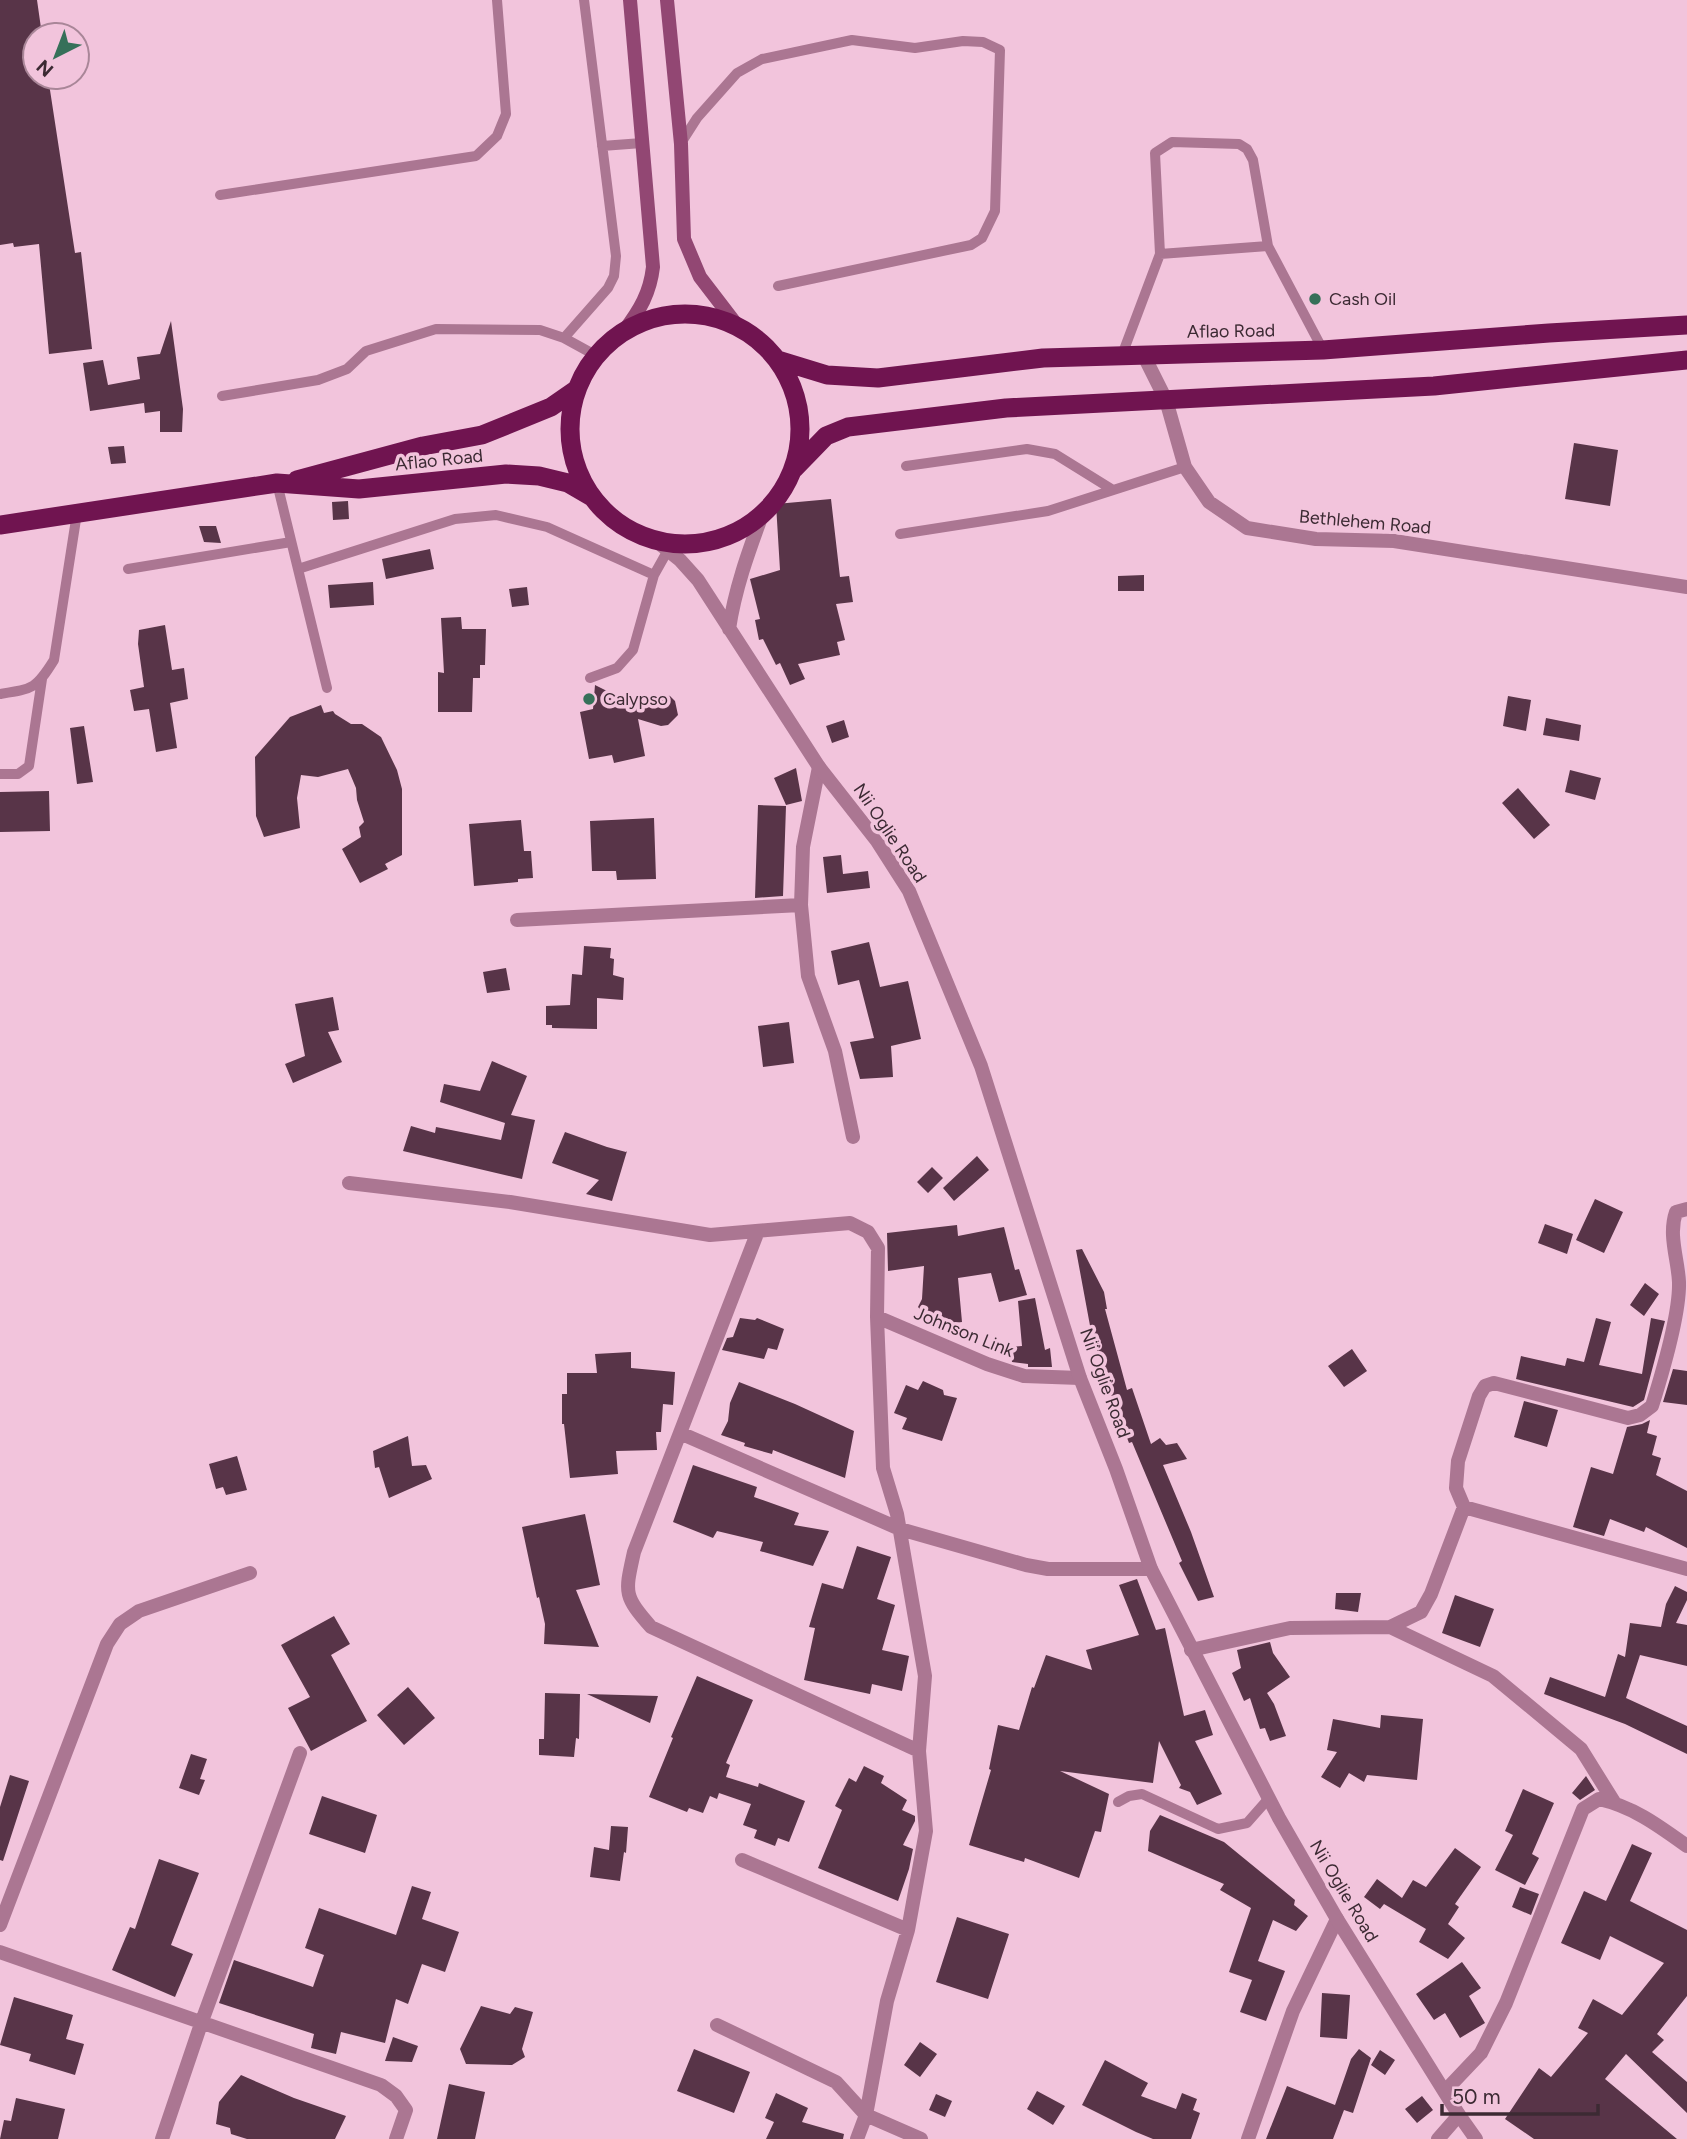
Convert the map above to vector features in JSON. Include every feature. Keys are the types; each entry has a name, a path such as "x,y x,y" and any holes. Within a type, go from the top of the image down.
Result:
{"highway":[{"path":"794,469 800,441 800,412 792,385 778,360 765,345 736,324 697,314 678,313 641,322 624,331 596,355 577,389 571,416 571,445 576,464 593,498 621,524 661,545 693,544 730,536 762,515 775,502 794,469 826,436 848,427 1006,408 1434,386 1687,360"},
{"name":"Aflao Road","path":"778,360 827,375 878,378 1043,358 1323,350 1687,325"},
{"name":"Aflao Road","path":"0,525 281,483 410,449 482,435 551,407 577,389"},
{"name":"Aflao Road","path":"281,483 359,489 506,474 539,476 568,483 593,498"}],"main road":[{"path":"624,331 646,300 653,267 630,0"},
{"path":"667,0 681,144 684,239 701,276 736,324"}],"street":[{"name":"Bethlehem Road","path":"1143,354 1166,400 1185,467 1209,502 1247,528 1317,539 1394,541 1687,587"},
{"path":"729,629 743,565 762,515"},
{"name":"Nii Oglie Road","path":"661,545 680,560 698,580 819,767 877,841 909,891 981,1066 1080,1378 1151,1569 1269,1798 1337,1919 1476,2139"},
{"path":"819,767 803,847 801,905 808,976 835,1051 853,1137"},
{"path":"517,920 801,905"},
{"path":"349,1183 510,1202 710,1235 850,1223 868,1232 878,1248 877,1317 883,1468 900,1529 925,1676 919,1751 926,1831 908,1930 887,2001 866,2115 857,2139"},
{"path":"1191,1650 1290,1628 1390,1627 1421,1612 1431,1594 1464,1507 1456,1488 1458,1461 1479,1396 1485,1386 1494,1383 1628,1418 1640,1415 1652,1406 1677,1302 1679,1283 1672,1224 1676,1212 1687,1209"},
{"path":"758,1231 634,1552 628,1580 629,1602 651,1627 919,1751"},
{"name":"Johnson Link","path":"877,1317 987,1364 1024,1376 1080,1378"},
{"path":"680,1433 900,1529 1048,1569 1151,1569"},
{"path":"1464,1507 1687,1569"},
{"path":"0,1925 107,1644 120,1624 139,1611 250,1573"},
{"path":"1390,1627 1493,1676 1581,1749 1614,1802"},
{"path":"162,2139 202,2021 300,1754"},
{"path":"1445,2091 1480,2053 1506,2003 1583,1809 1600,1799 1614,1802 1644,1815 1687,1846"},
{"path":"743,1860 908,1930"},
{"path":"1248,2139 1293,2011 1337,1919"},
{"path":"0,1952 381,2085 396,2096 406,2110 396,2139"},
{"path":"717,2025 836,2082 866,2115 921,2139"},
{"path":"1438,2139 1459,2115"}],"lane":[{"path":"220,195 476,156 497,136 506,114 497,0"},
{"path":"564,338 608,288 614,276 616,256 584,0"},
{"path":"681,144 697,118 737,73 762,59 852,40 915,48 963,41 983,42 1000,50 995,211 982,238 971,245 778,286"},
{"path":"602,146 642,142"},
{"path":"1122,355 1160,254 1155,153 1172,142 1240,144 1247,149 1253,160 1268,246 1323,350"},
{"path":"1160,254 1268,246"},
{"path":"222,396 318,380 346,369 366,351 436,330 540,330 564,338 596,355"},
{"path":"906,466 1027,449 1055,454 1113,490"},
{"path":"900,534 1048,511 1185,467"},
{"path":"281,483 291,542 327,688"},
{"path":"0,694 29,690 42,679 54,660 77,513"},
{"path":"298,569 455,519 496,515 547,527 654,575"},
{"path":"128,569 291,542"},
{"path":"590,678 617,668 633,650 661,545"},
{"path":"0,774 18,774 29,766 42,679"},
{"path":"1118,1802 1129,1796 1142,1794 1218,1829 1247,1823 1269,1798"}],"building":[{"path":"0,0 37,0 40,21 21,21 21,91 50,91 75,253 81,252 92,349 49,354 39,244 14,247 13,243 0,245"},
{"path":"171,321 183,409 182,432 160,432 160,411 145,413 144,403 90,411 83,363 103,360 108,385 140,379 137,357 160,354"},
{"path":"1574,443 1618,450 1610,506 1565,499"},
{"path":"124,446 126,463 111,464 108,447"},
{"path":"831,499 840,577 849,576 853,602 836,604 845,640 837,642 840,655 798,664 805,679 790,685 780,663 776,665 763,639 759,640 755,620 760,619 750,579 780,570 776,504"},
{"path":"348,501 349,519 333,520 332,502"},
{"path":"199,526 216,526 221,543 204,542"},
{"path":"430,549 434,569 386,579 382,559"},
{"path":"1144,575 1144,591 1118,591 1118,576"},
{"path":"373,582 374,605 330,608 328,585"},
{"path":"527,587 529,605 512,607 509,589"},
{"path":"461,617 462,629 486,629 485,665 480,665 480,678 473,678 472,712 438,712 438,672 444,673 441,618"},
{"path":"165,625 172,670 184,668 188,699 170,703 177,748 156,752 149,709 134,711 130,690 144,687 138,644 139,630"},
{"path":"595,685 607,691 616,705 663,694 670,696 675,701 678,715 668,725 661,726 638,719 645,756 614,763 612,755 589,759 580,712 593,709"},
{"path":"1508,696 1531,700 1526,731 1503,726"},
{"path":"321,705 324,713 333,711 351,724 362,724 381,737 397,770 402,789 402,855 385,864 388,869 360,883 342,849 361,837 359,827 364,822 356,788 348,769 318,777 301,775 297,798 300,828 264,837 256,816 255,757 290,717"},
{"path":"1546,718 1581,725 1579,741 1543,735"},
{"path":"844,720 849,737 832,743 826,726"},
{"path":"84,726 93,782 77,784 70,728"},
{"path":"796,768 802,801 786,805 774,778"},
{"path":"1570,770 1601,778 1595,800 1565,792"},
{"path":"1518,788 1550,825 1534,839 1502,803"},
{"path":"49,791 50,831 0,832 0,792"},
{"path":"758,805 786,806 783,896 755,898"},
{"path":"654,818 656,879 617,880 616,871 592,871 590,821"},
{"path":"521,820 524,851 531,851 533,878 474,886 469,824"},
{"path":"841,855 843,874 868,871 870,888 827,893 823,857"},
{"path":"869,942 880,987 908,981 921,1039 891,1046 893,1077 860,1079 850,1042 874,1038 859,980 838,985 831,951"},
{"path":"584,946 611,948 610,958 614,959 613,975 624,978 623,1000 597,998 597,1029 552,1028 552,1025 546,1025 546,1006 570,1005 572,974 582,975"},
{"path":"506,968 510,990 487,993 483,972"},
{"path":"333,997 339,1030 328,1032 342,1062 293,1083 285,1064 305,1056 295,1004"},
{"path":"789,1022 794,1063 763,1067 758,1026"},
{"path":"492,1061 527,1076 511,1115 535,1120 522,1179 403,1151 411,1126 435,1133 436,1127 501,1140 505,1123 440,1102 444,1084 480,1091"},
{"path":"565,1132 627,1151 612,1201 586,1194 599,1180 552,1163"},
{"path":"977,1156 989,1170 954,1201 943,1188"},
{"path":"932,1167 943,1178 928,1193 917,1182"},
{"path":"1595,1199 1623,1212 1604,1253 1576,1240"},
{"path":"1545,1224 1573,1234 1567,1254 1538,1243"},
{"path":"957,1225 958,1236 1004,1227 1015,1270 1019,1269 1027,1295 999,1302 991,1273 958,1278 962,1322 926,1326 926,1316 918,1307 922,1299 924,1266 888,1271 887,1233"},
{"path":"1082,1249 1104,1292 1105,1309 1127,1390 1132,1388 1151,1444 1160,1438 1166,1445 1177,1443 1187,1459 1163,1465 1214,1597 1198,1601 1179,1563 1182,1561 1132,1442 1129,1443 1091,1331 1076,1250"},
{"path":"1645,1283 1659,1294 1644,1316 1630,1305"},
{"path":"1035,1298 1045,1350 1050,1348 1052,1367 1028,1367 1028,1364 1012,1362 1010,1347 1022,1346 1018,1301"},
{"path":"740,1318 757,1318 784,1329 777,1350 768,1348 764,1359 722,1350 727,1338 733,1337"},
{"path":"1596,1318 1611,1322 1599,1365 1642,1374 1651,1318 1665,1321 1644,1400 1633,1407 1516,1379 1521,1356 1565,1366 1567,1358 1584,1362"},
{"path":"1352,1349 1367,1371 1344,1387 1328,1366"},
{"path":"631,1352 631,1368 675,1372 673,1405 663,1404 661,1432 656,1432 657,1450 616,1451 618,1474 570,1478 562,1424 562,1394 567,1394 567,1373 597,1373 595,1354"},
{"path":"1673,1369 1687,1371 1687,1405 1663,1402"},
{"path":"923,1381 943,1390 944,1395 957,1398 942,1441 902,1429 907,1418 894,1413 906,1385 918,1390"},
{"path":"739,1382 854,1431 845,1478 773,1450 772,1454 744,1446 745,1443 721,1435 728,1421 730,1403"},
{"path":"1524,1401 1558,1410 1547,1447 1514,1437"},
{"path":"1650,1420 1647,1433 1657,1436 1652,1455 1661,1458 1656,1475 1687,1491 1687,1548 1646,1527 1644,1532 1610,1519 1604,1536 1573,1527 1591,1467 1613,1474 1627,1427"},
{"path":"408,1436 412,1466 426,1465 432,1479 389,1498 379,1467 375,1468 373,1451"},
{"path":"237,1456 247,1490 226,1495 223,1487 216,1489 209,1464"},
{"path":"693,1465 757,1487 754,1497 799,1513 794,1525 829,1531 813,1566 760,1551 763,1542 717,1531 713,1538 673,1522"},
{"path":"585,1514 600,1585 576,1590 599,1647 544,1644 545,1624 522,1527"},
{"path":"857,1546 891,1557 877,1599 895,1605 882,1650 909,1656 902,1691 872,1684 870,1694 804,1680 815,1628 809,1627 822,1583 843,1589"},
{"path":"1137,1579 1156,1630 1165,1628 1184,1716 1205,1710 1213,1735 1195,1741 1222,1794 1197,1805 1190,1792 1179,1788 1181,1785 1159,1741 1153,1783 1060,1771 1109,1794 1101,1832 1095,1831 1079,1878 1025,1858 1024,1862 969,1845 991,1770 989,1769 998,1725 1019,1730 1032,1687 1034,1688 1046,1655 1092,1670 1086,1650 1139,1635 1119,1585"},
{"path":"1675,1586 1687,1592 1687,1600 1676,1623 1687,1625 1687,1666 1640,1655 1626,1698 1687,1726 1687,1754 1625,1724 1544,1694 1550,1677 1605,1697 1618,1654 1625,1657 1630,1623 1661,1627 1666,1604"},
{"path":"1336,1593 1361,1593 1358,1612 1335,1609"},
{"path":"1455,1595 1494,1609 1480,1647 1442,1633"},
{"path":"334,1616 350,1644 331,1655 367,1721 311,1751 288,1708 310,1697 281,1645"},
{"path":"1270,1642 1273,1653 1290,1677 1267,1693 1286,1736 1270,1741 1265,1728 1260,1729 1250,1698 1244,1701 1232,1673 1241,1668 1237,1650"},
{"path":"697,1676 753,1700 726,1763 730,1765 726,1777 758,1787 759,1783 805,1801 789,1842 778,1838 775,1846 754,1838 757,1830 743,1825 751,1804 719,1793 717,1799 710,1796 703,1813 689,1808 687,1812 649,1797"},
{"path":"408,1687 435,1718 404,1745 377,1715"},
{"path":"545,1693 580,1694 579,1739 576,1738 574,1757 539,1755 539,1739 544,1739"},
{"path":"587,1694 658,1696 650,1723"},
{"path":"1381,1715 1423,1719 1417,1780 1367,1775 1364,1782 1349,1773 1340,1788 1321,1777 1337,1752 1327,1750 1333,1719 1380,1728"},
{"path":"191,1754 207,1759 200,1779 205,1780 199,1795 179,1788"},
{"path":"864,1766 884,1776 881,1783 907,1800 902,1810 915,1816 903,1845 913,1849 898,1901 818,1868 842,1810 835,1806 849,1778 856,1782"},
{"path":"10,1775 29,1781 3,1861 0,1860 0,1807"},
{"path":"1586,1776 1595,1790 1580,1800 1572,1793"},
{"path":"1523,1789 1554,1803 1532,1854 1539,1858 1525,1885 1495,1870 1513,1835 1505,1831"},
{"path":"322,1796 377,1815 365,1853 309,1834"},
{"path":"1160,1815 1224,1842 1295,1900 1294,1905 1308,1916 1296,1931 1273,1920 1258,1961 1285,1971 1266,2021 1240,2012 1252,1980 1229,1972 1251,1908 1220,1890 1224,1884 1148,1851 1150,1831"},
{"path":"611,1826 628,1827 620,1881 590,1877 594,1847 609,1850"},
{"path":"1632,1844 1652,1853 1630,1901 1687,1930 1687,1996 1657,2034 1664,2040 1652,2052 1687,2082 1687,2113 1626,2054 1605,2079 1677,2139 1534,2139 1505,2119 1539,2068 1551,2077 1588,2033 1578,2028 1593,1999 1622,2015 1664,1963 1610,1936 1600,1960 1561,1943 1584,1891 1606,1901"},
{"path":"1455,1848 1481,1867 1455,1904 1459,1907 1448,1924 1465,1938 1448,1959 1419,1942 1426,1929 1384,1904 1380,1909 1364,1897 1377,1879 1402,1898 1413,1880 1426,1887"},
{"path":"159,1859 199,1873 171,1945 193,1954 175,1997 112,1970 130,1927 135,1929"},
{"path":"412,1886 431,1892 422,1919 459,1932 445,1972 422,1964 408,2004 396,1999 385,2043 341,2032 336,2054 311,2048 314,2034 219,2003 234,1960 313,1987 324,1955 305,1948 319,1908 396,1935"},
{"path":"1520,1887 1539,1894 1531,1915 1512,1907"},
{"path":"957,1917 1009,1934 988,1999 936,1982"},
{"path":"1462,1962 1481,1988 1469,1996 1485,2023 1460,2038 1445,2013 1434,2020 1416,1994"},
{"path":"1322,1993 1350,1995 1347,2039 1320,2037"},
{"path":"14,1997 73,2015 66,2039 84,2044 75,2075 29,2061 31,2054 0,2045"},
{"path":"481,2006 510,2014 515,2007 533,2012 522,2049 525,2057 512,2065 466,2064 460,2049"},
{"path":"393,2037 418,2046 412,2062 385,2061"},
{"path":"920,2042 937,2054 920,2077 904,2065"},
{"path":"694,2049 750,2072 734,2113 677,2091"},
{"path":"1359,2049 1371,2058 1353,2113 1344,2110 1333,2139 1266,2139 1287,2086 1335,2105 1351,2059"},
{"path":"1380,2050 1395,2060 1385,2075 1371,2065"},
{"path":"1105,2060 1148,2083 1141,2096 1176,2109 1182,2093 1197,2099 1193,2110 1200,2113 1191,2139 1153,2139 1082,2105"},
{"path":"241,2075 294,2098 346,2116 335,2139 247,2139 231,2134 230,2128 216,2124 219,2102"},
{"path":"449,2084 485,2092 475,2139 437,2139"},
{"path":"1037,2091 1065,2106 1053,2125 1027,2109"},
{"path":"776,2093 808,2108 802,2122 844,2134 843,2139 766,2139 774,2122 765,2118"},
{"path":"936,2094 952,2101 945,2117 929,2110"},
{"path":"1422,2096 1433,2110 1417,2123 1405,2109"},
{"path":"16,2098 65,2109 58,2139 0,2139 4,2120 11,2121"}],"place":[{"name":"Cash Oil","path":"1315,299"},
{"name":"Calypso","path":"589,699"}]}
